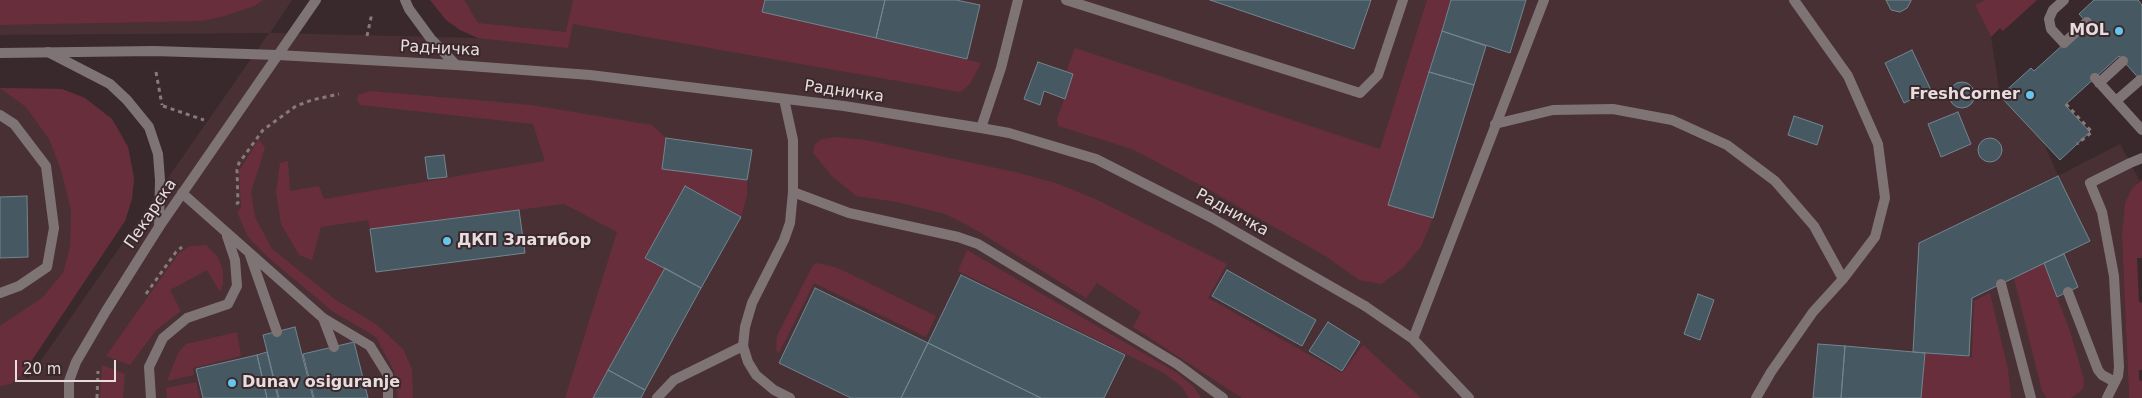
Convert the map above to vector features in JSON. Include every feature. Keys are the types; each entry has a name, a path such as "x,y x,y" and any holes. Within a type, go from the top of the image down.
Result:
{"street":[{"path":"278,55 316,0"},
{"path":"405,0 431,39 456,65"},
{"path":"981,128 1001,68 1018,0"},
{"path":"1066,0 1360,93 1378,75 1404,0"},
{"path":"1413,339 1544,0"},
{"path":"1756,398 1771,372 1808,320 1875,237 1885,198 1878,144 1848,76 1794,0"},
{"path":"2064,0 2053,10 2049,19 2051,29 2064,44 2087,22"},
{"name":"Радничка","path":"0,53 154,51 278,55 590,75 844,106 1009,133 1096,159 1212,218 1364,306 1413,339 1469,398"},
{"path":"48,52 110,84 127,100 149,127 158,154 160,180 159,227"},
{"name":"Пекарска","path":"69,398 69,381 76,362 159,227 278,55"},
{"path":"2123,61 2097,80 2142,130"},
{"path":"2116,101 2140,80"},
{"path":"784,99 793,140 793,192 790,223 784,240 752,303 745,327 743,346 748,362 756,374 774,390 790,398"},
{"path":"1495,124 1553,110 1613,109 1672,120 1727,144 1775,180 1814,226 1842,279"},
{"path":"0,115 14,124 46,166 54,228 47,267 19,286 0,293"},
{"path":"2107,398 2115,382 2119,363 2113,261 2102,212 2090,183 2130,162 2142,158"},
{"path":"793,192 849,213 958,237 978,244 1177,364 1223,398"},
{"path":"182,194 249,255 323,318 370,346 388,375 388,398"},
{"path":"151,398 149,367 163,338 187,318 228,304 237,286 235,260 226,234"},
{"path":"249,255 277,332"},
{"path":"2001,284 2031,398"},
{"path":"2068,292 2098,370 2102,375 2115,382"},
{"path":"323,318 334,347"},
{"path":"657,398 674,380 743,346"}],"path":[{"path":"368,36 372,13"},
{"path":"156,69 162,106"},
{"path":"236,204 238,203 237,170 248,148 263,130 296,106 339,94"},
{"path":"2066,104 2092,132 2077,144"},
{"path":"155,110 162,106 204,120"},
{"path":"142,300 176,252 182,247"},
{"path":"97,398 100,364"}],"shaded area":[{"path":"0,0 292,0 270,33 478,38 461,0 1985,0 1975,5 1991,37 2000,96 2043,141 2058,176 2120,144 2140,181 2133,187 2122,237 2129,398 0,398 0,88 62,89 85,98 112,119 128,147 134,178 132,199 125,221 22,375 28,379 269,33 0,35"},
{"path":"0,0 263,0 254,6 225,16 201,21 0,25"},
{"path":"430,0 464,0 478,23 566,32 573,0 765,0 763,12 981,63 970,84 960,92 573,24 568,48 478,38 460,30 446,20"},
{"path":"1427,0 1451,0 1388,204 1433,218 1421,247 1402,269 1381,284 1359,280 1327,257 1206,188 1132,149 1058,126 1057,119 1073,74 1066,72 1075,48 1380,149"},
{"path":"1985,0 2037,0 2003,31 2000,28 1991,37 1975,5"},
{"path":"0,88 62,89 85,98 112,119 128,147 134,178 132,199 125,221 22,375 10,384 0,386 0,326 42,298 63,273 70,247 71,210 61,170 49,139 26,107"},
{"path":"370,91 532,105 652,125 666,138 662,169 747,180 747,196 741,217 685,186 645,257 665,268 593,398 565,398 617,232 564,204 370,229 368,220 321,227 312,260 299,255 281,224 276,191 280,163 288,161 290,191 319,186 324,199 545,161 533,124 360,105 357,99 358,95"},
{"path":"837,137 866,140 1015,172 1056,183 1093,198 1227,264 1208,298 1342,373 1363,345 1421,398 1242,398 1133,327 1141,312 1097,283 1086,298 971,227 945,214 897,202 856,196 832,176 813,153 815,144 822,139"},
{"path":"259,139 265,148 251,192 255,217 272,249 336,300 376,324 403,349 412,369 413,398 398,398 394,371 376,337 332,311 269,258 248,237 237,212 241,208 239,171"},
{"path":"2142,180 2142,258 2137,258 2139,302 2142,303 2142,370 2139,370 2139,380 2142,381 2142,398 2129,398 2122,237 2125,203 2133,187"},
{"path":"206,245 218,257 223,271 223,284 220,292 207,270 170,290 181,311 156,330 130,365 106,356 179,253 190,246"},
{"path":"967,250 1177,373 1194,387 1201,398 1189,398 1182,387 1164,373 958,271"},
{"path":"818,263 838,268 936,316 926,337 814,283 779,353 776,350 777,336 813,265"},
{"path":"2044,263 2070,331 2084,380 2083,389 2071,398 2047,398 2042,391 2014,278"},
{"path":"1990,293 2008,369 2011,398 1921,398 1925,353 1972,357 1974,301"},
{"path":"237,332 241,356 193,368 194,375 167,381 178,353 186,344"},
{"path":"102,365 125,374 123,398 100,398"},
{"path":"196,382 200,398 167,398 166,388"}],"building":[{"path":"765,0 885,0 876,38 762,12"},
{"path":"885,0 956,0 980,5 967,59 876,38"},
{"path":"1210,0 1371,0 1354,49"},
{"path":"1451,0 1526,0 1510,53 1442,31"},
{"path":"1886,0 1911,1 1907,8 1900,12 1891,10"},
{"path":"2094,0 2138,0 2142,5 2142,82 2119,56 2065,105 2090,132 2060,160 2000,96 2031,68 2034,71 2087,23 2079,14"},
{"path":"1442,31 1486,46 1474,85 1429,72"},
{"path":"1912,50 1931,90 1904,103 1885,63"},
{"path":"1038,62 1073,74 1065,99 1044,91 1040,105 1024,99"},
{"path":"1429,72 1474,85 1433,218 1388,205"},
{"path":"1962,82 1971,86 1975,95 1971,104 1962,108 1953,104 1949,95 1953,86"},
{"path":"1958,112 1971,144 1941,157 1928,124"},
{"path":"1794,116 1823,126 1817,145 1788,135"},
{"path":"666,138 752,150 747,180 662,169"},
{"path":"1985,138 1995,138 2002,145 2002,155 1995,162 1985,162 1978,155 1978,145"},
{"path":"444,155 447,177 428,179 425,157"},
{"path":"2058,176 2090,241 1972,298 1969,356 1913,352 1919,243"},
{"path":"685,186 741,217 701,288 645,258"},
{"path":"27,196 28,257 0,258 0,197"},
{"name":"ДКП Златибор","path":"519,210 525,253 376,272 370,229"},
{"path":"2064,254 2078,287 2057,297 2044,263"},
{"path":"665,268 701,288 645,390 608,370"},
{"path":"1227,270 1316,320 1302,346 1212,296"},
{"path":"961,275 1125,355 1104,398 1041,398 928,343"},
{"path":"815,288 928,343 901,398 851,398 779,363"},
{"path":"1698,294 1714,300 1700,340 1684,334"},
{"path":"1328,322 1360,342 1342,371 1309,351"},
{"path":"295,327 313,398 279,398 263,335"},
{"path":"354,342 368,398 314,398 303,354"},
{"path":"928,343 1041,398 901,398"},
{"path":"1818,344 1845,346 1841,398 1813,398"},
{"path":"1845,346 1925,353 1921,398 1841,398"},
{"path":"267,352 278,398 267,398 257,355"},
{"name":"Dunav osiguranje","path":"257,355 267,398 203,398 196,369"},
{"path":"608,370 645,390 641,398 593,398"}],"place":[{"name":"MOL","path":"2119,31"},
{"name":"FreshCorner","path":"2030,95"},
{"name":"ДКП Златибор","path":"447,241"},
{"name":"Dunav osiguranje","path":"232,383"}]}
